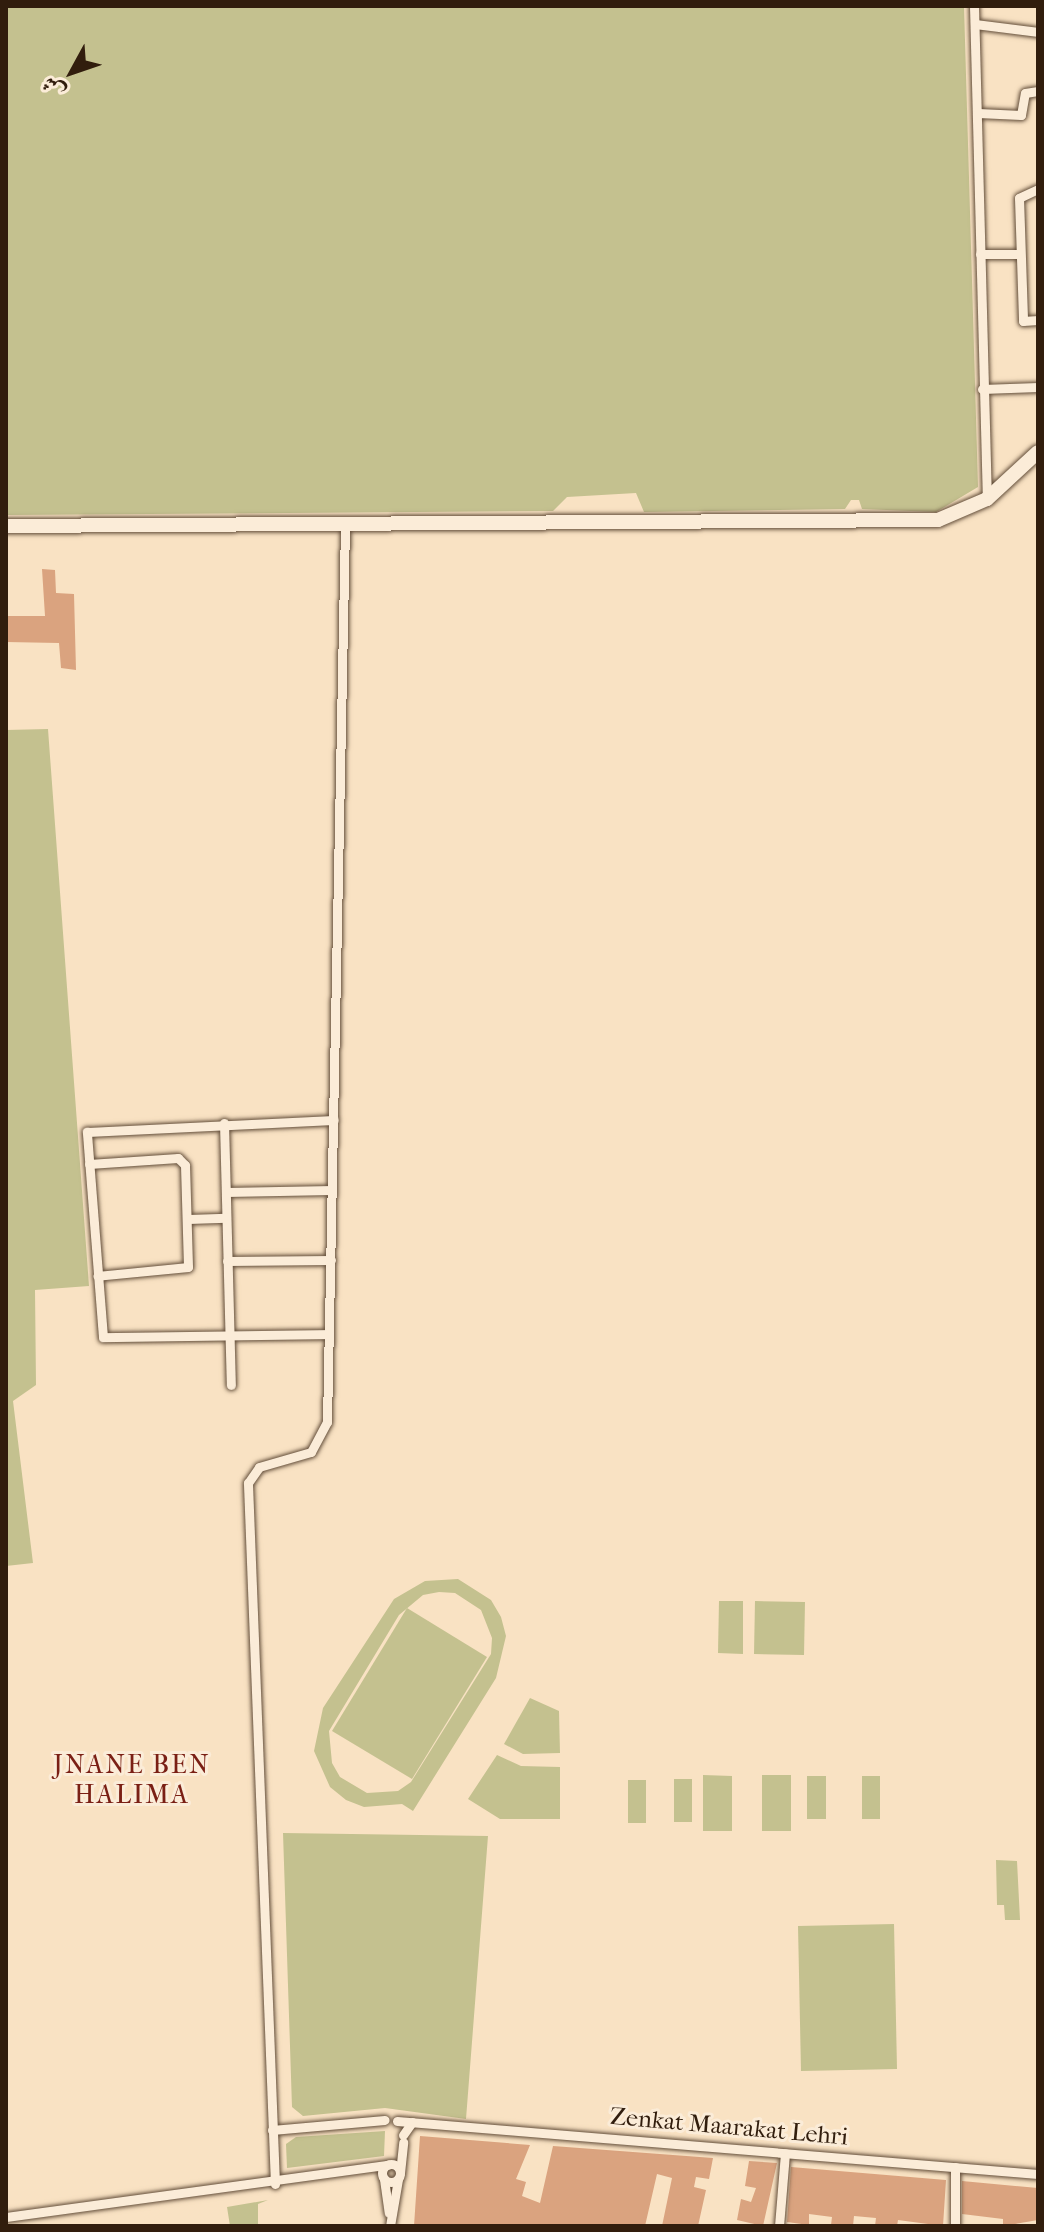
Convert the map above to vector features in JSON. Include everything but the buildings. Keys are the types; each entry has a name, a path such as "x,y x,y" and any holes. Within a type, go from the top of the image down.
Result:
{"main road":[{"path":"6,526 938,520 987,499 1038,452"}],"street":[{"path":"974,6 987,499"},
{"path":"975,24 1038,32"},
{"path":"978,113 1021,115 1025,93 1038,91"},
{"path":"1038,189 1019,198 1023,321 1038,320"},
{"path":"980,254 1020,254"},
{"path":"982,389 1038,387"},
{"path":"275,2184 248,1483 259,1467 306,1454 324,1437 331,1260 345,522"},
{"path":"329,1334 107,1340 100,1330 87,1132 93,1127 334,1120"},
{"path":"224,1123 231,1385"},
{"path":"89,1164 181,1160 188,1219 190,1257 183,1270 97,1276"},
{"path":"226,1192 332,1190"},
{"path":"188,1219 226,1218"},
{"path":"227,1261 331,1260"},
{"path":"272,2130 385,2120"},
{"name":"Zenkat Maarakat Lehri","path":"397,2121 1038,2174"},
{"path":"390,2223 403,2138 415,2121"},
{"path":"779,2226 785,2153"},
{"path":"388,2165 399,2176"},
{"path":"6,2217 275,2184 361,2172 388,2165"},
{"path":"388,2165 384,2178 390,2223"},
{"path":"955,2167 955,2226"},
{"path":"361,2172 384,2178 399,2176"},
{"path":"23,2215 25,2226"}],"shaded area":[{"path":"6,6 964,6 978,487 936,512 862,509 859,500 851,500 845,509 644,512 636,493 567,497 553,511 6,515"},
{"path":"48,729 89,1286 35,1290 36,1385 13,1401 33,1563 6,1566 6,730"},
{"path":"458,1579 491,1600 501,1617 506,1636 496,1678 413,1811 402,1804 364,1807 346,1800 330,1787 314,1751 323,1708 394,1599 425,1581","holes":["455,1593 481,1610 492,1638 491,1654 411,1782 398,1791 367,1793 340,1777 332,1763 329,1731 399,1615 423,1595"]},
{"path":"719,1601 743,1601 743,1654 718,1653"},
{"path":"755,1601 805,1602 804,1655 754,1654"},
{"path":"407,1608 487,1657 412,1779 332,1731"},
{"path":"530,1698 559,1711 560,1753 523,1754 504,1744"},
{"path":"497,1755 521,1766 560,1767 560,1819 500,1819 468,1799"},
{"path":"703,1775 732,1776 732,1831 703,1831"},
{"path":"762,1775 791,1775 791,1831 762,1831"},
{"path":"807,1776 826,1776 826,1819 807,1819"},
{"path":"862,1776 880,1776 880,1819 862,1819"},
{"path":"674,1779 692,1779 692,1822 674,1822"},
{"path":"628,1780 646,1780 646,1823 628,1823"},
{"path":"283,1833 488,1836 466,2119 385,2108 303,2116 292,2107"},
{"path":"996,1860 1017,1861 1020,1920 1005,1920 1004,1905 997,1905"},
{"path":"894,1924 897,2069 801,2071 798,1926"},
{"path":"385,2131 384,2156 287,2168 286,2144 296,2137"},
{"path":"268,2200 258,2204 258,2226 230,2226 227,2207"}],"district":[{"name":"JNANE BEN HALIMA","path":"132,1780"}]}
